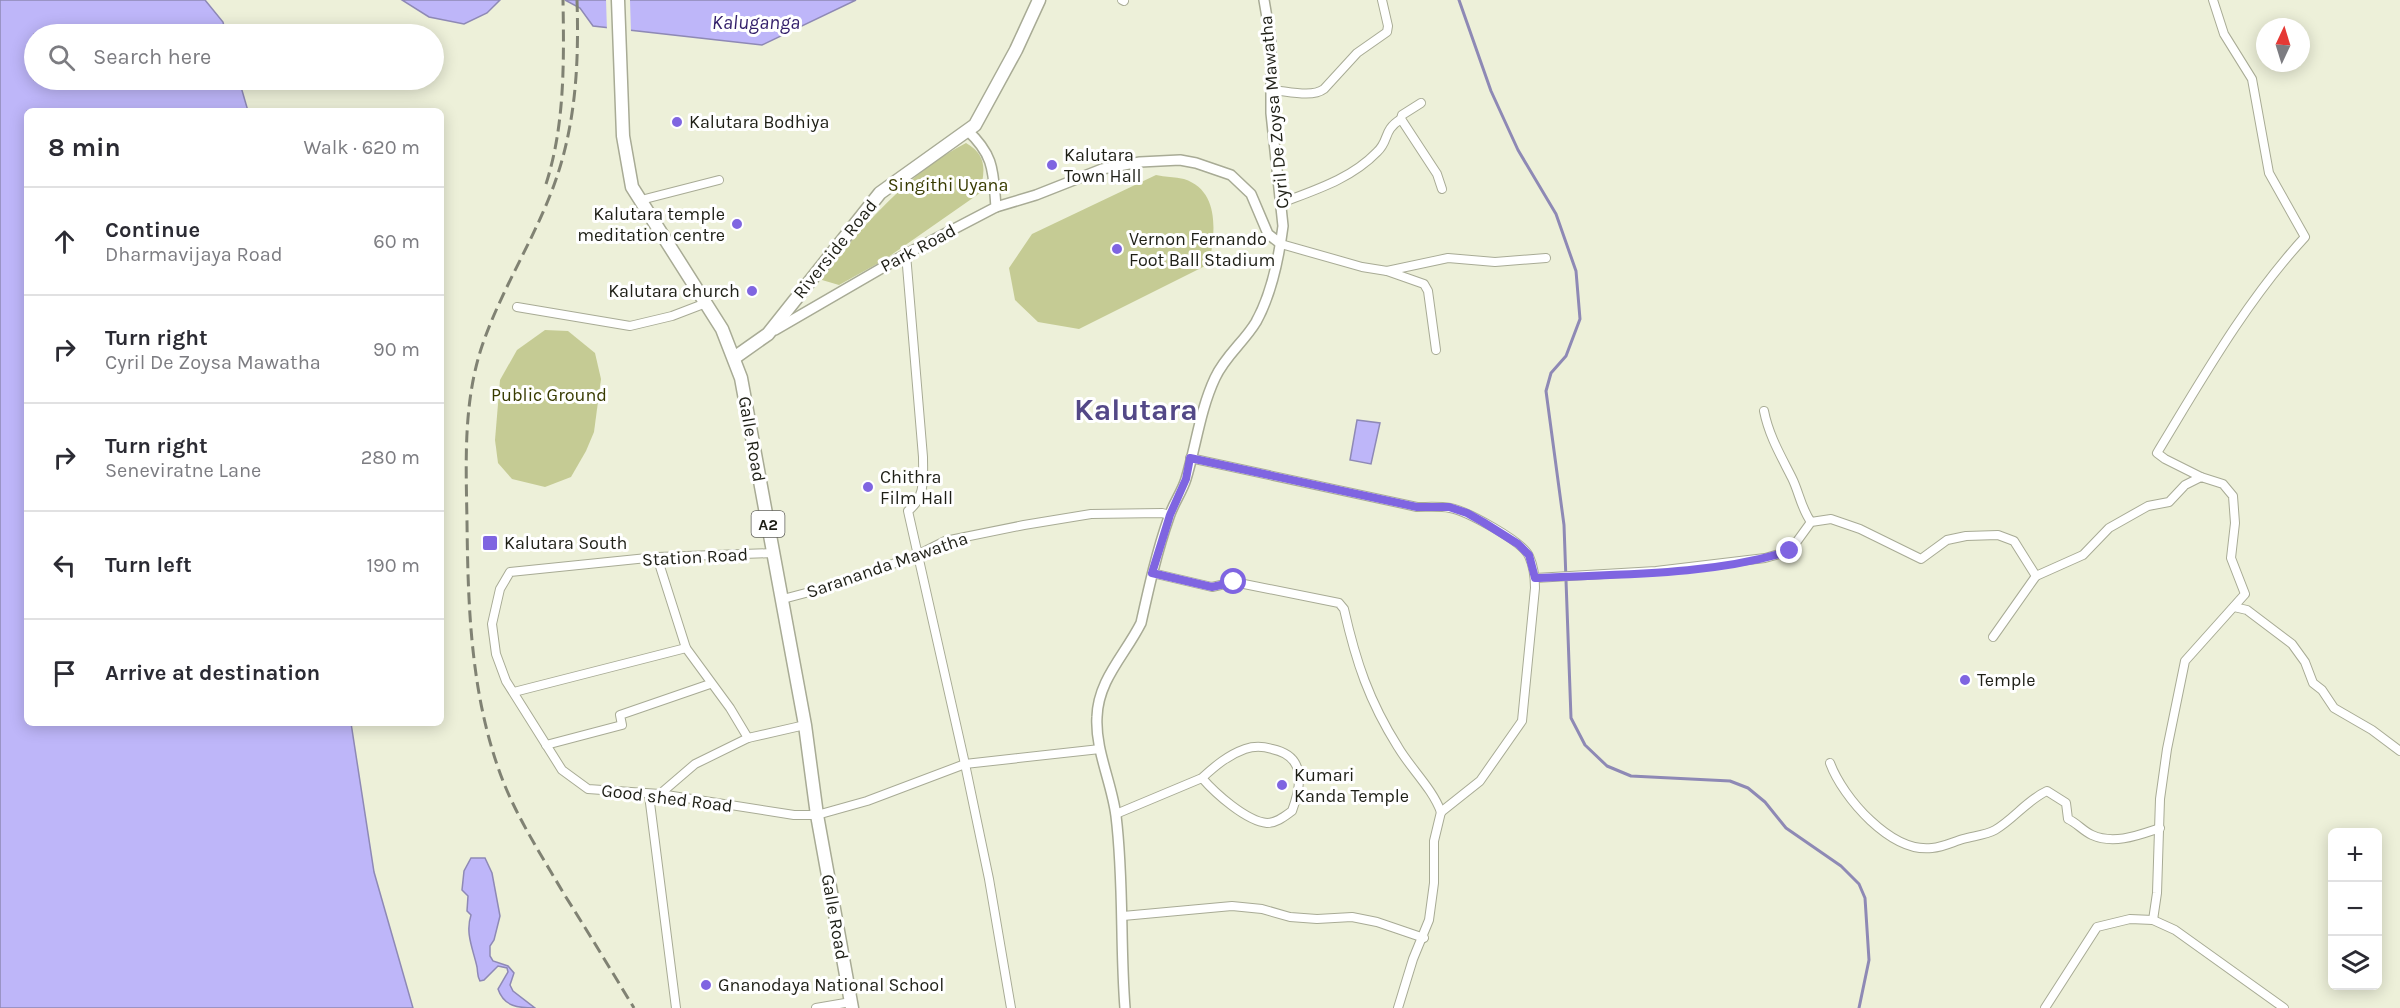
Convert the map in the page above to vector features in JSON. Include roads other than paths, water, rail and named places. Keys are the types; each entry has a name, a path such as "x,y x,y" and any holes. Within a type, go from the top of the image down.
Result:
{"main road":[{"name":"Galle Road","path":"618,0 619,65 627,161 632,187 722,329 741,378 783,599 805,725 817,814 852,1005"},
{"name":"Riverside Road","path":"734,358 768,334 880,193 975,125 1016,50 1039,0"}],"street":[{"name":"Cyril De Zoysa Mawatha","path":"1125,1008 1124,916 1116,814 1100,749 1096,717 1106,679 1141,623 1152,573 1170,515 1186,479 1190,458 1215,378 1223,363 1256,322 1267,295 1281,244 1283,226 1272,125 1271,41 1264,0"},
{"path":"1272,90 1311,93 1324,89 1357,53 1388,32 1382,0"},
{"path":"2153,920 2160,799 2167,749 2185,661 2245,594 2231,558 2235,523 2234,496 2223,484 2201,477 2157,453 2211,365 2283,261 2305,237 2269,173 2252,80 2224,34 2213,0"},
{"path":"1281,203 1325,187 1352,171 1378,152 1390,126 1421,103"},
{"path":"1401,119 1437,174 1442,189"},
{"path":"968,130 988,154 993,174 996,207"},
{"name":"Park Road","path":"768,334 906,254 996,207 1036,195 1102,169 1140,162 1180,160 1196,163 1231,176 1251,194 1268,234 1281,244"},
{"path":"641,200 719,180"},
{"path":"1281,244 1424,284 1428,291 1436,350"},
{"path":"906,254 923,457 922,491 918,504 908,511 965,764 1011,1008"},
{"path":"1387,272 1448,258 1495,262 1546,258"},
{"path":"517,307 630,326 672,316 706,303"},
{"path":"1764,411 1776,448 1792,477 1804,511 1811,522"},
{"path":"1190,458 1417,507 1449,507 1467,513 1518,544 1529,555 1535,578 1522,721 1480,781 1441,812"},
{"path":"1993,637 2036,576 2083,555 2109,528 2148,506 2169,502 2185,485 2201,477"},
{"name":"Sarananda Mawatha","path":"783,599 836,585 917,555 945,541 1091,514 1162,513 1170,515"},
{"path":"1535,578 1698,568 1766,558 1790,551 1811,522 1831,519 1860,529 1920,559 1947,540 1966,536 1998,535 2014,541 2036,576"},
{"name":"Station Road","path":"510,572 657,557 773,552"},
{"path":"657,557 686,648 710,684 730,708 748,738"},
{"name":"Good shed Road","path":"510,572 500,589 492,624 496,654 506,681 562,770 588,789 660,794 794,815 817,814 867,801 965,764 1100,749"},
{"path":"1152,573 1212,587 1234,582 1339,603 1344,609 1355,658 1375,710 1422,782 1436,797 1441,812 1434,841 1434,883 1429,920 1424,938 1413,959 1398,1008"},
{"path":"2234,607 2247,610 2292,644 2305,662 2313,683 2334,708 2372,730 2400,751"},
{"path":"514,692 686,648"},
{"path":"546,745 622,725 620,715 710,684"},
{"path":"660,794 695,764 748,738 805,725"},
{"path":"1116,814 1202,778 1226,758 1246,749 1260,746 1283,751 1292,756 1298,769 1299,782 1292,811 1277,821 1267,823 1242,813 1213,791 1202,778"},
{"path":"1830,763 1849,796 1875,824 1886,833 1915,847 1932,848 1992,832 2047,791 2066,803 2068,819 2091,834 2106,839 2121,839 2160,828"},
{"path":"649,795 676,1008"},
{"path":"1124,916 1232,906 1262,909 1290,917 1352,918 1377,922 1424,938"},
{"path":"2045,1008 2097,927 2130,919 2153,920 2175,930 2284,1008"},
{"path":"816,1008 852,1005"}],"water":[{"path":"0,0 205,0 224,24 24,24 24,90 242,90 247,108 24,108 24,726 351,726 374,872 413,1008 0,1008"},
{"path":"402,0 500,0 487,13 464,24 429,17"},
{"name":"Kaluganga","path":"565,0 856,0 762,45 593,26 580,8"},
{"path":"1357,420 1380,423 1371,464 1350,460"},
{"path":"471,858 485,858 492,873 500,916 494,940 490,946 490,956 493,961 508,966 514,973 510,985 513,991 535,1008 523,1008 504,1000 498,989 508,972 507,968 498,966 484,980 479,979 469,935 471,915 467,911 468,896 462,890 464,871"}],"waterway":[{"path":"1459,0 1491,91 1518,150 1556,214 1576,271 1580,319 1566,356 1551,373 1546,391 1564,525 1571,718 1585,745 1607,766 1631,776 1730,781 1748,788 1765,802 1786,828 1841,866 1859,884 1865,898 1869,960 1859,1008"}],"railway":[{"path":"546,184 560,116 563,0"},
{"path":"577,0 575,94 567,140 546,205 490,325 482,346 472,389 466,455 470,622 478,689 485,722 505,786 540,854 634,1008"}],"place":[{"name":"Kalutara Bodhiya","path":"677,122"},
{"name":"Kalutara Town Hall","path":"1052,165"},
{"name":"Kalutara temple meditation centre","path":"737,224"},
{"name":"Vernon Fernando Foot Ball Stadium","path":"1117,249"},
{"name":"Kalutara church","path":"752,291"},
{"name":"Chithra Film Hall","path":"868,487"},
{"name":"Kalutara South","path":"490,543"},
{"name":"Temple","path":"1965,680"},
{"name":"Kumari Kanda Temple","path":"1282,785"},
{"name":"Gnanodaya National School","path":"706,985"}],"district":[{"name":"Kalutara","path":"1136,410"}],"park label":[{"name":"Singithi Uyana","path":"948,185"},
{"name":"Public Ground","path":"549,395"}]}
